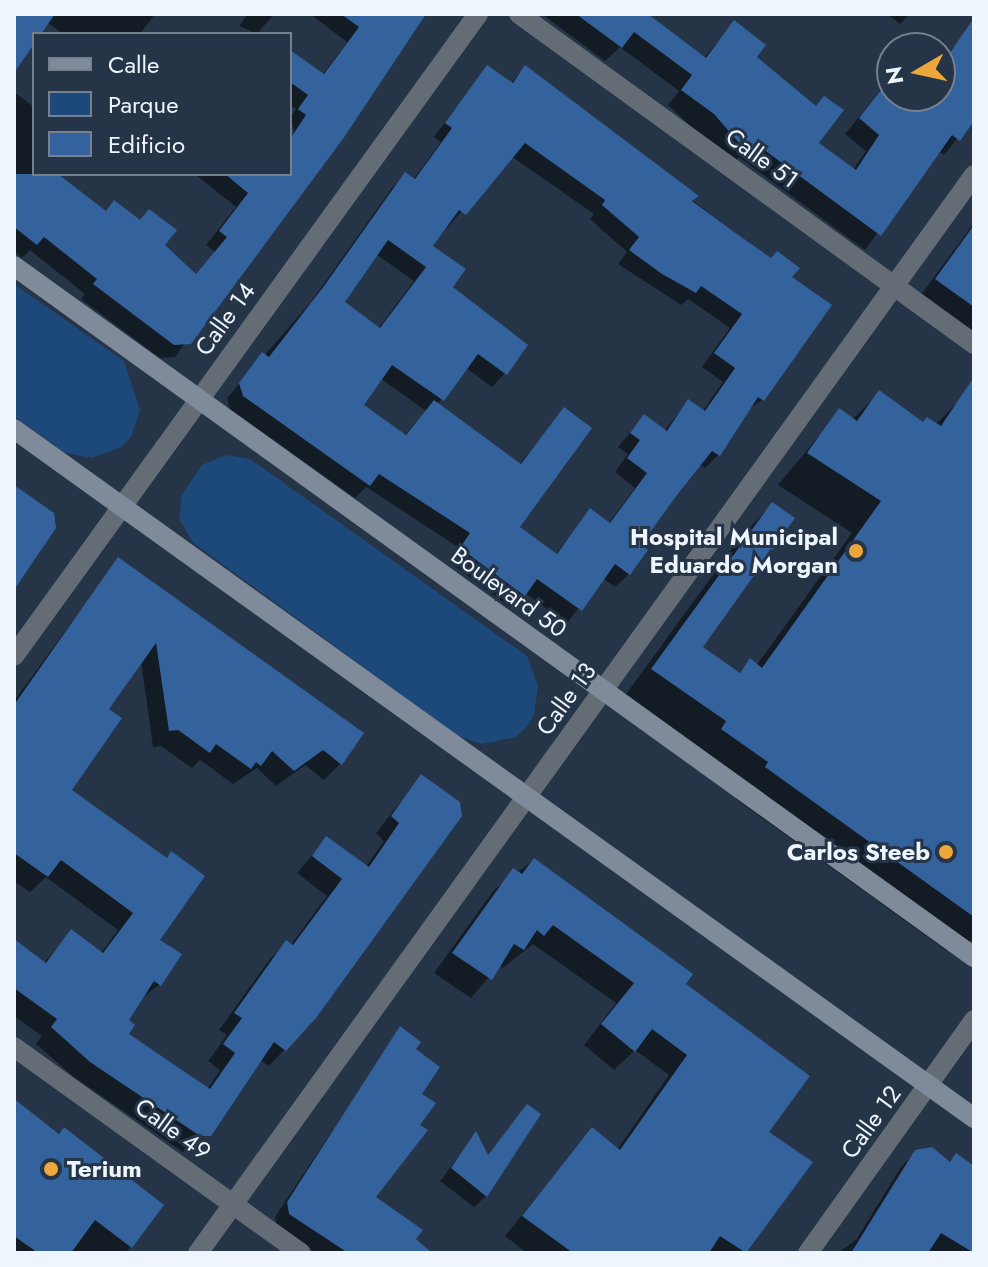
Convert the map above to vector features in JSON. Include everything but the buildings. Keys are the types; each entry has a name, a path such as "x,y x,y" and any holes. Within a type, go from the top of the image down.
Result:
{"main road":[{"name":"Boulevard 50","path":"14,266 201,397 603,693 974,957"},
{"path":"14,429 525,800 974,1118"}],"street":[{"name":"Calle 14","path":"14,656 478,14"},
{"name":"Calle 51","path":"519,14 974,344"},
{"name":"Calle 13","path":"198,1253 974,175"},
{"name":"Calle 12","path":"808,1253 974,1020"},
{"name":"Calle 49","path":"14,1047 301,1253"}],"green space":[{"path":"14,284 124,361 140,410 131,437 121,447 92,458 65,453 14,416"},
{"path":"226,455 250,459 527,656 538,686 534,715 527,726 516,737 482,744 458,736 192,542 179,518 182,495 202,465"}],"place":[{"name":"Hospital Municipal Eduardo Morgan","path":"856,551"},
{"name":"Carlos Steeb","path":"946,852"},
{"name":"Terium","path":"51,1169"}]}
